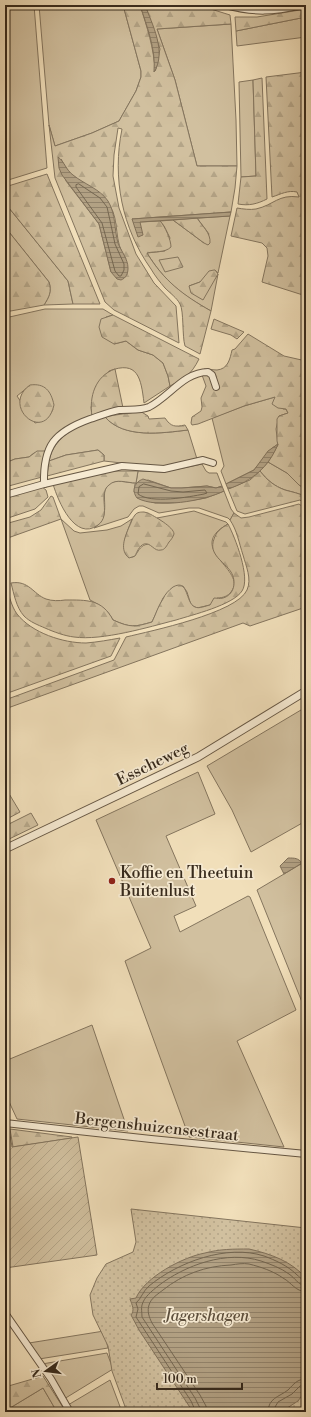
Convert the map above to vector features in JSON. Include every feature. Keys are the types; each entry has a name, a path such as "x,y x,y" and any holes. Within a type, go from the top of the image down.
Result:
{"street":[{"path":"224,5 261,12 303,5"},
{"path":"44,484 46,459 50,446 58,435 69,427 112,412 147,408 178,385 202,372 208,372 212,375 216,387"},
{"path":"5,495 44,484 122,466 164,469 203,460 213,463"},
{"name":"Esscheweg","path":"5,849 198,757 306,691"},
{"name":"Bergenshuizensestraat","path":"5,1123 150,1140 306,1154"},
{"path":"5,1313 51,1379 70,1412"}],"green space":[{"path":"5,5 34,5 47,168 5,181"},
{"path":"39,5 123,5 141,71 141,77 136,91 119,121 92,133 55,146 49,125"},
{"path":"123,5 140,5 152,46 155,71 160,49 145,5 198,5 230,15 231,24 157,29 175,80 197,166 237,166 231,212 132,219 140,222 160,221 167,233 171,247 163,251 147,253 153,263 167,279 183,293 211,311 200,354 185,346 180,304 153,272 141,253 126,220 119,184 118,166 122,129 118,128 113,176 119,208 136,254 154,283 176,306 179,343 114,310 105,302 55,178 49,125 55,146 92,133 119,121 136,91 141,77 141,71","holes":["61,159 72,175 102,196 113,212 119,246 126,259 111,272 99,224 66,181"]},
{"path":"306,9 306,17 236,31 235,17 257,17"},
{"path":"306,17 306,37 237,46 236,31"},
{"path":"231,24 237,166 197,166 175,80 157,29"},
{"path":"306,72 306,296 262,282 268,256 267,248 262,243 231,236 237,208 256,209 281,198 292,196 299,197 297,192 291,192 272,197 266,77"},
{"path":"262,78 267,199 253,204 238,204 241,177 256,176 253,80"},
{"path":"253,80 256,176 241,177 239,82"},
{"path":"47,174 100,304 73,304 68,281 5,203 5,187"},
{"path":"5,203 68,281 73,304 44,305 50,294 49,282 5,227"},
{"path":"230,216 218,273 215,270 200,282 189,286 214,280 218,274 211,311 175,287 161,272 147,253 165,251 170,238 160,221 173,220 204,243 209,234 197,218"},
{"path":"197,218 209,236 210,243 208,245 173,220"},
{"path":"5,227 49,282 50,294 44,305 5,312"},
{"path":"178,257 183,267 165,272 159,260"},
{"path":"215,270 218,274 203,300 191,293 189,286 200,282 209,271"},
{"path":"45,309 103,309 113,315 106,317 114,344 126,341 138,350 153,355 163,363 170,386 144,403 139,379 132,370 119,368 109,371 91,407 92,416 65,428 46,451 34,453 29,457 15,459 5,463 5,318","holes":["28,387 53,409 46,419 35,423 17,396"]},
{"path":"113,315 199,359 187,376 170,386 163,363 153,355 138,350 126,341 114,344 102,337 99,327 101,319"},
{"path":"214,319 244,332 237,339 231,335 211,329"},
{"path":"248,334 284,356 306,361 306,463 304,474 306,476 306,489 299,485 287,473 268,462 278,445 277,419 279,416 288,413 286,409 278,408 272,404 275,397 244,406 198,424 192,425 191,423 192,417 201,411 202,407 201,398 206,386 202,375 204,369 217,370 224,368 229,360 232,350 235,349"},
{"path":"115,369 123,408 92,416 91,409 95,388 98,382 108,372"},
{"path":"30,385 40,385 49,392 53,400 54,405 49,416 42,422 35,422 27,418 22,411 20,403 22,394"},
{"path":"275,397 283,409 286,409 288,413 279,416 276,429 278,444 271,449 254,470 226,484 221,471 224,466 212,418 244,406"},
{"path":"140,411 148,416 149,419 165,418 174,426 185,425 188,430 155,433 133,432 122,429 105,417"},
{"path":"105,417 113,424 133,432 156,433 188,430 197,459 167,467 157,467 104,461 104,455 98,450 66,455 49,461 52,451 63,437 78,427"},
{"path":"98,450 104,455 104,461 47,476 49,461 66,455"},
{"path":"37,451 46,451 42,477 5,487 5,463 15,459 29,457"},
{"path":"268,462 287,473 299,485 306,489 306,497 285,490 274,485 268,480 260,471"},
{"path":"202,464 209,473 217,473 222,486 216,488 207,486 171,488 148,480 135,484 134,492 155,503 206,498 224,491 234,513 230,520 199,508 189,508 159,513 143,506 139,506 134,509 128,517 94,528 104,516 105,490 108,485 113,482 122,481 136,483 138,471 164,472"},
{"path":"107,471 138,471 136,483 118,481 109,485 104,494 104,516 102,521 90,529 82,528 75,524 63,509 53,484"},
{"path":"260,471 277,487 306,497 306,505 300,500 245,514 237,511 228,489 250,480"},
{"path":"42,487 46,490 48,497 35,509 5,519 5,496"},
{"path":"51,496 53,497 61,519 5,539 5,524 30,517 41,510"},
{"path":"299,504 306,509 306,607 250,626 243,623 5,709 5,700 114,660 126,637 192,620 227,606 240,598 247,590 249,577 238,537 230,520 234,513 241,518 249,517"},
{"path":"194,511 228,524 216,533 212,542 214,551 232,576 234,584 228,595 217,598 210,605 197,608 191,605 187,592 183,586 172,588 163,598 152,622 132,626 113,620 109,613 90,600 61,519 74,531 80,533 107,530 121,526 132,519 125,538 124,547 127,556 134,557 139,549 145,545 150,544 153,547 162,522 157,518"},
{"path":"144,512 163,522 171,528 174,534 164,549 159,550 149,544 144,544 139,548 135,556 129,558 124,551 126,535 134,516 138,513"},
{"path":"228,524 241,558 245,577 244,585 242,591 237,596 230,601 212,609 139,630 85,638 63,635 37,624 24,616 17,605 11,583 27,585 48,600 80,600 99,604 109,613 113,620 133,626 152,622 166,594 173,587 178,585 184,588 192,605 195,607 200,608 210,605 214,598 222,598 230,594 234,584 231,572 215,554 213,549 217,532"},
{"path":"5,582 15,611 23,621 31,627 48,636 77,643 90,643 120,638 111,656 5,694"},
{"path":"306,707 306,824 304,822 251,852 232,810 207,766"},
{"path":"198,772 215,814 166,836 196,906 174,916 180,932 248,896 250,897 296,1010 237,1041 284,1147 189,1137 125,961 151,948 96,820"},
{"path":"5,787 20,812 5,820"},
{"path":"31,813 38,825 5,841 5,826"},
{"path":"306,861 306,1012 257,890"},
{"path":"92,1025 128,1131 17,1119 5,1093 5,1061"},
{"path":"5,1128 9,1128 12,1147 78,1137 97,1255 5,1268"},
{"path":"10,1129 72,1137 72,1138 13,1147"},
{"name":"Jagershagen","path":"131,1209 306,1228 306,1412 127,1412 112,1371 108,1346 93,1315 90,1295 97,1278 106,1264 133,1252 136,1242"},
{"path":"104,1331 108,1348 39,1359 29,1343"},
{"path":"107,1353 113,1369 64,1399 42,1364"},
{"path":"43,1376 66,1412 57,1412 43,1388 5,1411 5,1387"},
{"path":"110,1380 122,1412 73,1412 68,1405"},
{"path":"43,1388 57,1412 5,1412 5,1411"}],"water":[{"path":"140,5 145,5 159,47 158,64 154,72 154,55"},
{"path":"58,157 71,173 101,193 111,206 118,243 128,265 127,274 123,279 117,279 111,272 99,224 62,175 59,168"},
{"path":"231,212 230,216 140,222 143,235 138,237 132,219"},
{"path":"278,444 270,460 259,472 245,482 228,489 226,484 254,470 268,451"},
{"path":"143,479 171,488 207,486 216,488 222,486 224,491 193,501 156,503 137,498 135,495 134,489 136,484"},
{"path":"288,858 299,860 302,863 284,874 280,866"},
{"name":"Jagershagen","path":"249,1249 280,1259 294,1267 306,1278 306,1390 298,1401 281,1412 193,1412 139,1330 131,1315 133,1309 130,1299 136,1298 147,1283 176,1263 196,1255 216,1251"}],"place":[{"name":"Koffie en Theetuin Buitenlust","path":"112,881"}]}
